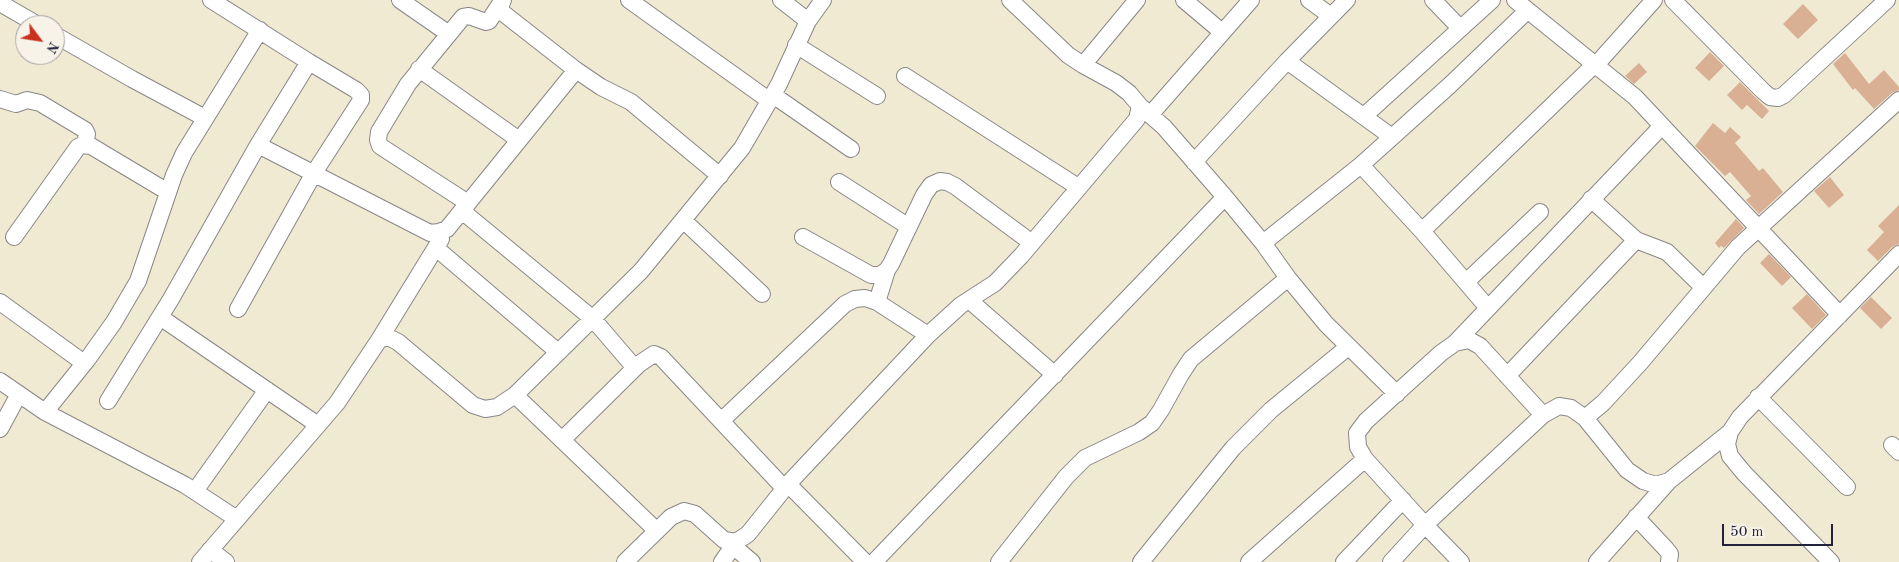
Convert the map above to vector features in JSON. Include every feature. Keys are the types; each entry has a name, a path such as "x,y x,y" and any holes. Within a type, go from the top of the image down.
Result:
{"street":[{"path":"211,0 361,95 361,100 314,174 238,309"},
{"path":"400,0 449,34"},
{"path":"629,0 771,98 851,149"},
{"path":"780,0 808,21"},
{"path":"379,340 388,337 398,342 473,405 485,409 497,407 515,395 641,271 742,148 771,98 808,21 823,0"},
{"path":"1010,0 1068,55 1116,83 1164,127 1264,243 1288,278 1326,324 1397,394"},
{"path":"1184,0 1222,32"},
{"path":"722,562 735,544 748,534 786,487 928,335 969,300 995,284 1137,119 1251,0"},
{"path":"1309,0 1331,16"},
{"path":"1194,162 1287,61 1347,0"},
{"path":"1433,0 1460,28"},
{"path":"1364,116 1492,0"},
{"path":"1422,231 1595,65 1654,0"},
{"path":"1673,0 1763,91 1770,97 1778,98 1784,95 1888,0"},
{"path":"502,2 489,21 482,22 466,15 449,34 419,70 379,132 378,140 380,146 465,207 592,319 635,368"},
{"path":"502,2 504,13 576,70 601,87 631,102 720,176"},
{"path":"0,3 21,15"},
{"path":"1084,66 1129,3"},
{"path":"1264,243 1361,165 1450,85 1521,5 1635,97 1840,315"},
{"path":"45,412 114,322 138,281 168,192 184,153 260,30"},
{"path":"65,41 205,118"},
{"path":"796,45 877,96"},
{"path":"1287,61 1392,137"},
{"path":"108,401 160,317 258,145 309,62"},
{"path":"419,70 520,140"},
{"path":"226,562 205,556 337,402 379,340 447,229 576,70"},
{"path":"906,76 1078,187"},
{"path":"0,99 16,104 27,100 40,103 85,130 87,134 86,144"},
{"path":"1585,418 1603,403 1640,363 1732,253 1757,227 1899,100"},
{"path":"1461,562 1424,525 1365,459 1358,447 1357,433 1366,421 1455,343 1662,126"},
{"path":"86,144 168,192"},
{"path":"14,236 78,147 86,144"},
{"path":"258,145 430,233 447,229"},
{"path":"1361,165 1422,231 1488,308"},
{"path":"877,302 887,270 924,195 931,185 940,181 955,186 1032,243"},
{"path":"839,182 909,227"},
{"path":"874,562 1225,197"},
{"path":"1592,199 1636,240 1667,252 1703,287"},
{"path":"1466,282 1540,212"},
{"path":"683,220 762,294"},
{"path":"803,237 871,275 880,275 887,270"},
{"path":"1508,376 1636,240"},
{"path":"436,248 558,352"},
{"path":"1831,562 1744,473 1730,456 1727,444 1730,432 1740,416 1899,254"},
{"path":"1000,562 1066,477 1085,458 1152,424 1191,359 1288,278"},
{"path":"721,422 846,304 856,299 865,298 877,302 928,335"},
{"path":"969,300 1055,375"},
{"path":"0,302 84,362"},
{"path":"160,317 318,425"},
{"path":"1455,343 1469,340 1480,346 1543,415"},
{"path":"1141,562 1233,448 1271,410 1348,347"},
{"path":"562,440 635,368 654,354 661,357 721,422 864,562"},
{"path":"0,381 45,412 149,465 195,491 237,519"},
{"path":"195,491 267,390"},
{"path":"0,429 19,394"},
{"path":"515,395 657,531"},
{"path":"1758,398 1847,487"},
{"path":"1391,562 1424,525 1543,415 1559,406 1572,408 1585,418 1627,470 1643,481 1656,485 1669,481"},
{"path":"1596,562 1669,481 1730,432"},
{"path":"1249,562 1365,459"},
{"path":"1344,562 1403,500"},
{"path":"625,562 671,517 684,511 695,514 724,540 735,544 752,562"},
{"path":"1636,517 1670,554 1668,562"}],"building":[{"path":"1803,4 1818,20 1798,39 1783,24"},
{"path":"1710,52 1724,66 1709,81 1695,68"},
{"path":"1845,53 1869,84 1884,70 1899,87 1899,90 1892,93 1874,109 1855,88 1853,90 1833,64"},
{"path":"1639,63 1647,72 1634,84 1625,76"},
{"path":"1740,82 1769,111 1762,119 1747,105 1742,110 1727,95"},
{"path":"1713,123 1725,133 1730,127 1741,137 1735,143 1759,171 1763,168 1783,192 1759,214 1746,200 1751,196 1730,172 1725,176 1695,146"},
{"path":"1830,177 1844,195 1829,208 1814,191"},
{"path":"1899,205 1899,244 1892,247 1878,261 1867,250 1884,232 1878,226"},
{"path":"1736,219 1744,228 1724,248 1721,246 1719,248 1715,243"},
{"path":"1769,254 1791,277 1782,286 1760,263"},
{"path":"1807,294 1826,315 1812,329 1792,308"},
{"path":"1871,297 1892,318 1881,329 1860,308"}]}
